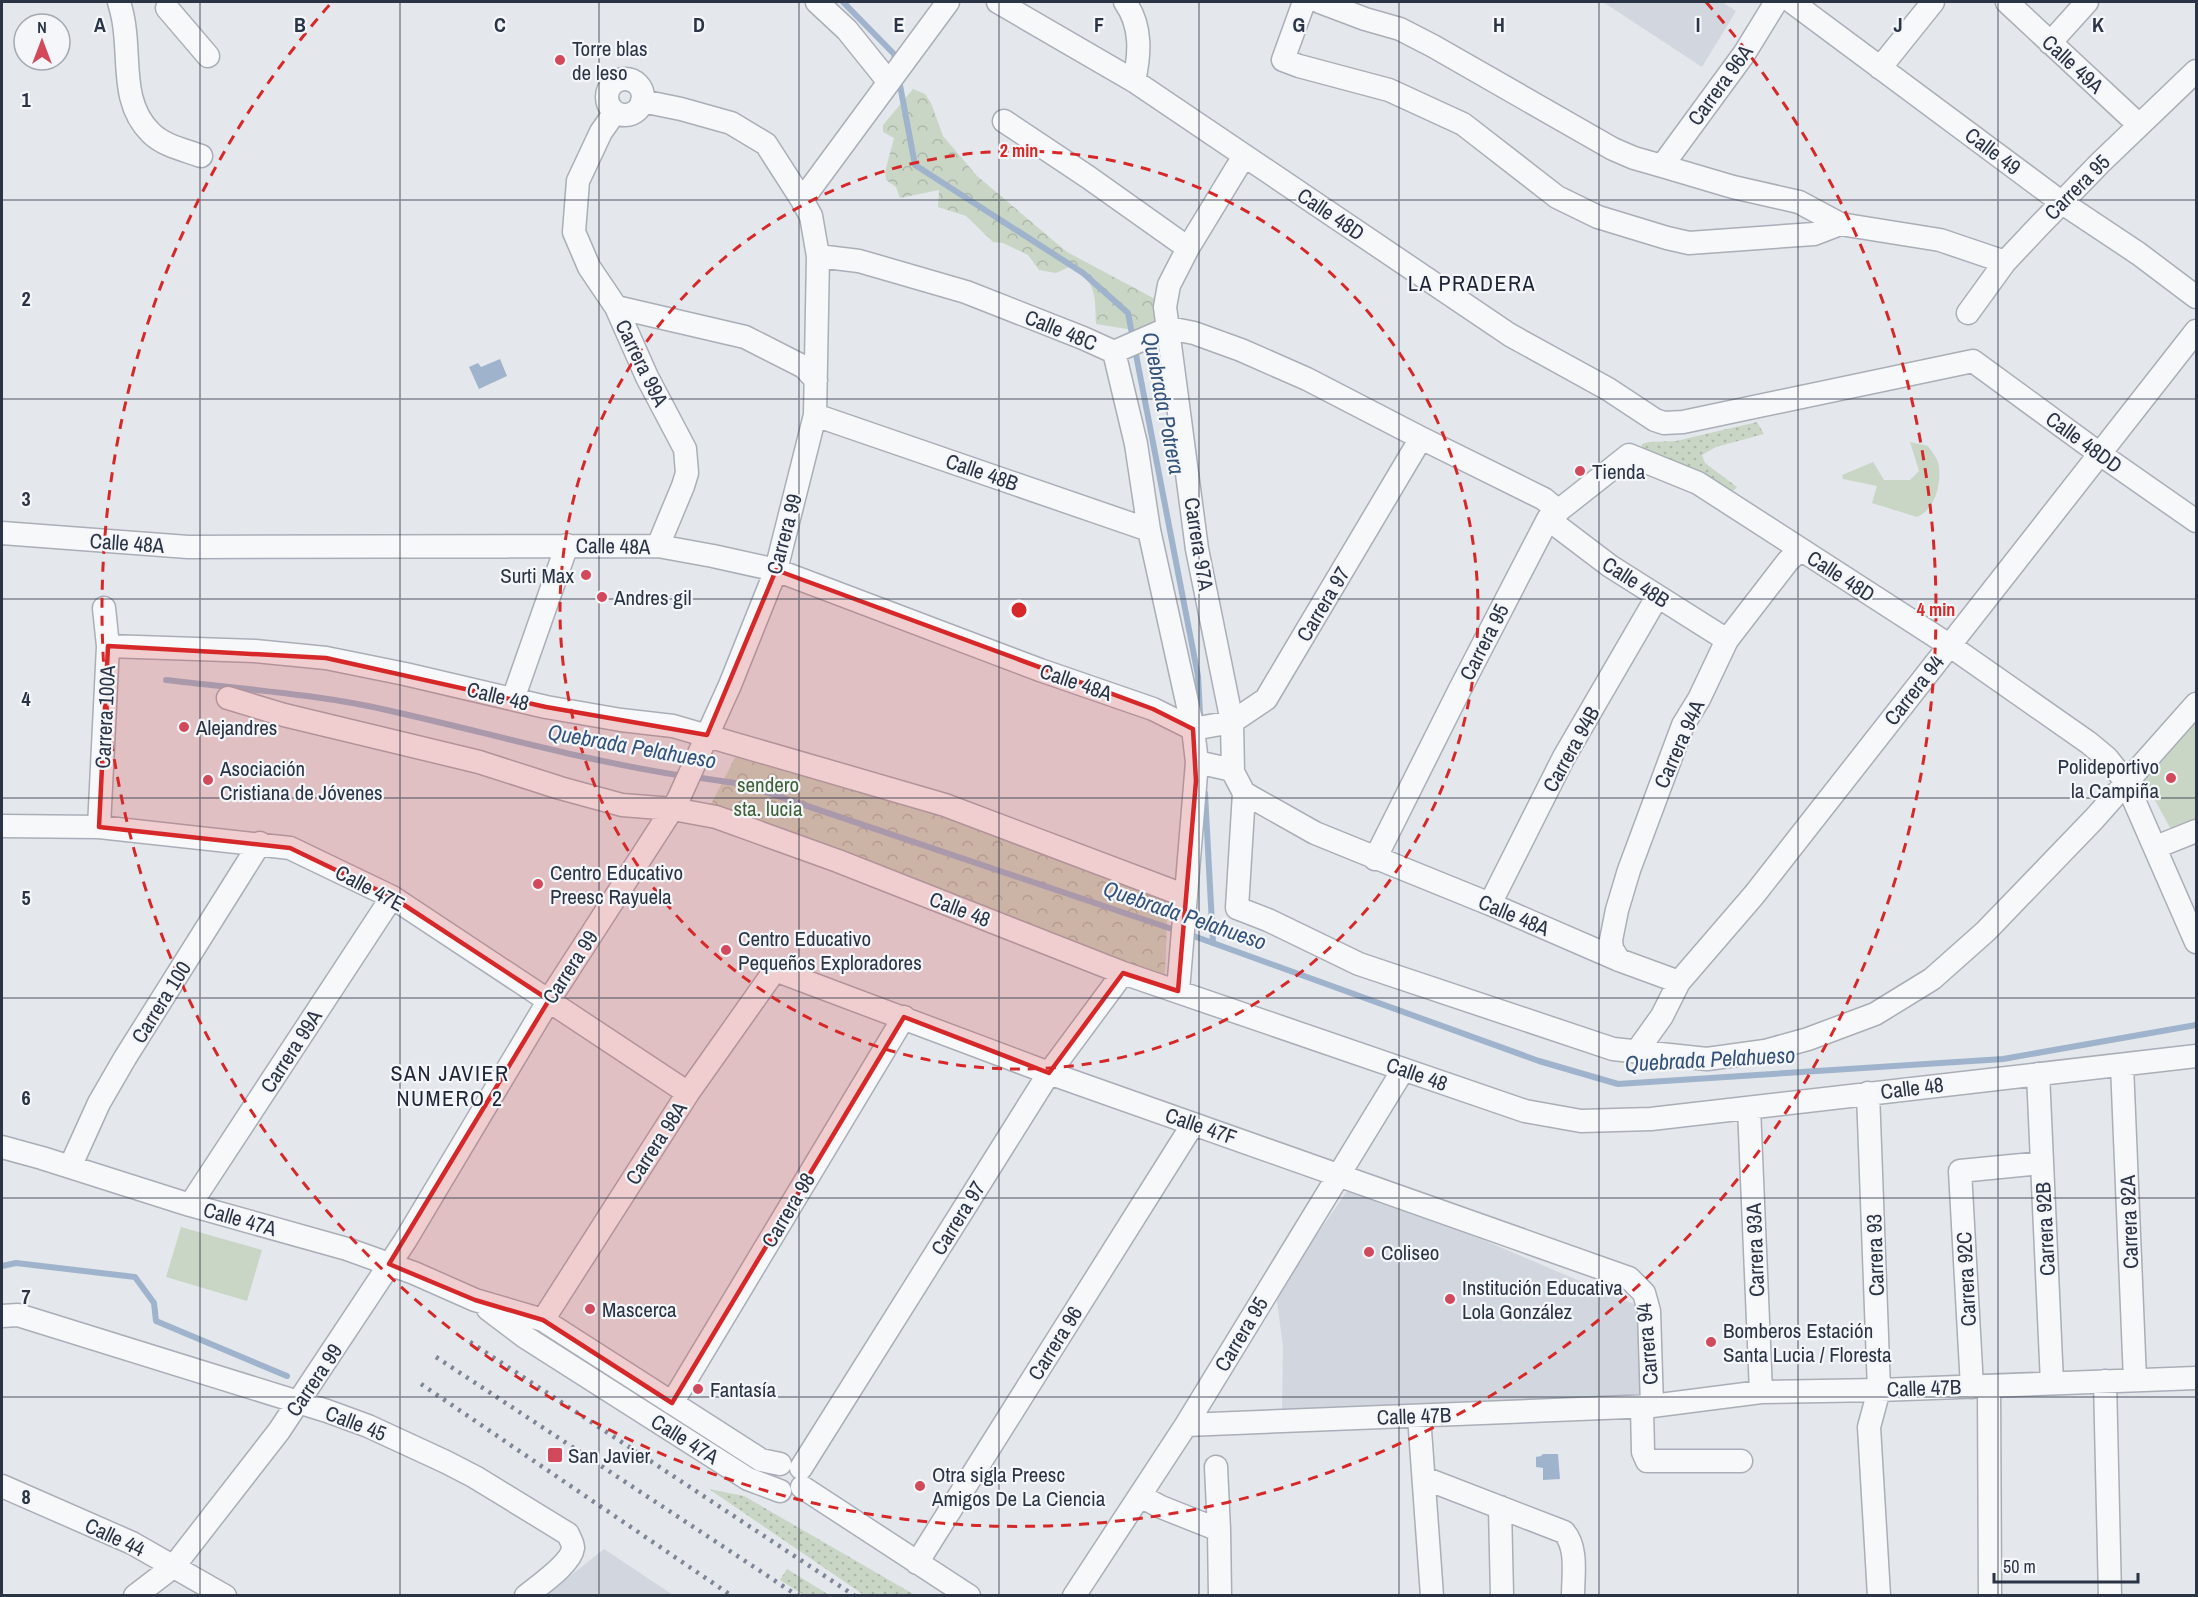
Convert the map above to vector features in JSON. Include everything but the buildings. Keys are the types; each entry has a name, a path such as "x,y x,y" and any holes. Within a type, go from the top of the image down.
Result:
{"street":[{"path":"119,2 124,24 130,93 137,114 151,134 171,146 201,156"},
{"path":"816,2 847,30 890,80"},
{"path":"802,200 948,2"},
{"name":"Calle 48D","path":"998,2 1134,81 1510,335 1664,423 1683,422 1973,361"},
{"path":"1125,2 1134,17 1139,41 1138,64 1134,81"},
{"path":"1304,2 1283,60 1389,90 1463,124 1557,197 1598,217 1689,243 1814,234 1840,224"},
{"path":"1320,2 1400,29 1613,149 1634,158 1733,187 1799,202 1840,224 1940,240 2005,262"},
{"name":"Carrera 96A","path":"1662,166 1744,54 1776,2"},
{"name":"Calle 49","path":"1792,2 2061,202 2139,254 2196,297"},
{"path":"1880,68 1933,2"},
{"name":"Calle 49A","path":"2007,2 2139,125"},
{"path":"2050,43 2087,2"},
{"path":"162,4 208,56"},
{"name":"Carrera 95","path":"1968,313 2005,262 2061,202 2196,71"},
{"path":"621,80 634,82 642,94 642,101 634,112 621,115 615,112 610,107 608,94 610,87 621,80"},
{"path":"642,101 731,123 766,144 811,216 818,256"},
{"name":"Carrera 99A","path":"615,112 601,132 578,181 574,232 590,267 616,307 646,377 681,440 687,461 687,472 677,503 658,546"},
{"path":"1004,121 1188,248"},
{"name":"Carrera 97A","path":"1230,771 1230,722 1197,549 1164,330 1169,285 1188,248 1244,156"},
{"name":"Calle 48C","path":"818,256 859,261 966,292 1116,351 1164,330"},
{"name":"Carrera 99","path":"135,1596 174,1566 299,1402 411,1231 549,1000 675,804 730,685 776,570 815,415 818,256"},
{"path":"616,307 745,337 804,367 816,380"},
{"path":"1164,330 1194,333 1241,350 1307,379 1545,499 1553,514"},
{"name":"Carrera 94","path":"1637,1051 1662,1016 1679,982 1754,895 2100,454 2188,357 2196,331"},
{"path":"1116,351 1136,444 1149,530 1195,729 1199,763 1178,991"},
{"name":"Calle 48DD","path":"1973,361 2196,521"},
{"name":"Calle 48B","path":"815,415 1149,530"},
{"name":"Carrera 97","path":"1195,729 1230,722 1266,699 1421,438"},
{"name":"Calle 48D","path":"1629,455 1698,483 1949,645 2089,743 2106,758 2126,782 2196,942"},
{"name":"Carrera 95","path":"1376,859 1459,691 1553,514 1629,455"},
{"name":"Calle 48B","path":"1553,514 1610,566 1728,640"},
{"name":"Calle 48A","path":"2,533 188,547 658,546 776,570 1040,670 1153,709 1195,729"},
{"path":"513,699 567,545"},
{"name":"Carrera 94A","path":"1619,960 1612,949 1611,940 1629,870 1683,725 1699,699 1728,640 1788,561 1800,550"},
{"name":"Carrera 94B","path":"1490,904 1564,758 1657,597"},
{"name":"Carrera 100A","path":"99,827 108,646 104,608"},
{"name":"Calle 48","path":"108,646 255,651 326,658 588,715 673,726 704,741 945,805 1185,905"},
{"name":"Calle 48","path":"228,698 284,715 479,762 622,805 675,804 716,817 838,861 1123,973 1525,1111 1581,1121 1651,1119 2196,1056"},
{"path":"1199,763 1230,771 1244,793 1238,908 1359,964 1613,1049 1707,1059 1765,1051 1808,1039 1875,1014 1932,979 1986,931 2094,819 2196,704"},
{"name":"Calle 48A","path":"1244,793 1315,833 1490,904 1619,960 1679,982"},
{"name":"Calle 47E","path":"2,826 99,827 290,848 392,897 688,1093"},
{"path":"2156,847 2196,831"},
{"name":"Carrera 100","path":"70,1167 99,1103 125,1058 260,843"},
{"name":"Carrera 99A","path":"190,1205 392,897"},
{"name":"Calle 47F","path":"775,970 1049,1073 1629,1278"},
{"name":"Carrera 98A","path":"543,1320 688,1093 775,970"},
{"name":"Carrera 97","path":"791,1477 1049,1073 1123,973"},
{"name":"Carrera 98","path":"672,1404 904,1017"},
{"name":"Carrera 92A","path":"2122,1065 2135,1380"},
{"name":"Carrera 95","path":"1074,1596 1186,1425 1403,1070"},
{"name":"Carrera 92B","path":"2038,1074 2052,1383"},
{"name":"Carrera 93","path":"1868,1093 1879,1390 1869,1427 1878,1596"},
{"name":"Carrera 93A","path":"1749,1108 1761,1392"},
{"name":"Carrera 96","path":"917,1563 1193,1124"},
{"name":"Calle 47A","path":"2,1147 190,1205 336,1246 389,1264 475,1299 543,1320 672,1404 791,1477 969,1596"},
{"name":"Carrera 92C","path":"1990,1596 1981,1387 1960,1171 2042,1163"},
{"name":"Carrera 94","path":"1629,1278 1644,1293 1649,1311 1647,1406 1643,1452 1647,1461 1741,1461"},
{"name":"Calle 47A","path":"475,1299 525,1337 748,1479 791,1477"},
{"name":"Calle 45","path":"2,1316 18,1315 299,1402 368,1426 475,1477 568,1534 572,1543 573,1550 570,1557 526,1596"},
{"name":"Calle 47B","path":"1186,1425 1647,1406 1761,1392 1981,1387 2196,1378"},
{"path":"2105,1381 2110,1596"},
{"path":"1419,1416 1432,1596"},
{"path":"1216,1467 1220,1596"},
{"path":"1424,1478 1563,1533 1569,1539 1572,1551 1573,1596"},
{"name":"Calle 44","path":"2,1486 132,1543 225,1596"},
{"path":"1140,1496 1161,1507 1219,1530"},
{"path":"1500,1508 1502,1596"}],"highlighted area":[{"path":"776,570 1153,709 1193,729 1196,781 1178,991 1123,973 1049,1073 904,1017 672,1403 543,1320 475,1300 389,1264 549,1000 392,897 290,848 99,827 108,646 326,658 546,707 707,735"}],"shaded area":[{"path":"1603,2 1722,2 1736,11 1702,67"},
{"name":"Institución Educativa Lola González","path":"1352,1184 1636,1305 1642,1402 1388,1412 1282,1409 1283,1346 1276,1294"},
{"path":"604,1549 673,1595 545,1596"}],"green space":[{"path":"913,89 925,94 931,103 943,136 977,176 1067,252 1157,300 1160,321 1146,332 1096,324 1093,290 1085,277 1078,272 1069,267 1056,273 1039,270 1028,255 1003,243 993,242 966,216 938,207 939,190 900,198 896,187 886,180 885,172 894,138 883,132 883,125"},
{"path":"1757,422 1764,434 1716,447 1702,455 1705,463 1737,487 1730,494 1641,452 1642,444 1649,442 1676,441"},
{"path":"1910,442 1928,446 1939,464 1936,496 1928,508 1917,517 1872,503 1877,486 1843,479 1842,475 1873,462 1884,480 1910,480 1919,471"},
{"name":"Polideportivo la Campiña","path":"2196,722 2196,827 2174,835 2144,780"},
{"name":"sendero sta. lucia","path":"742,744 1168,899 1165,975 705,816"},
{"path":"181,1227 262,1250 247,1301 166,1277"},
{"path":"709,1489 744,1496 915,1595 864,1595"},
{"path":"787,1569 829,1595 804,1595 780,1580"}],"water":[{"path":"500,359 507,376 479,389 469,367 478,363 481,367"},
{"path":"1543,1454 1558,1454 1560,1479 1543,1480 1543,1468 1536,1467 1536,1457"}],"waterway":[{"name":"Quebrada Potrera","path":"843,2 894,54 896,64"},
{"name":"Quebrada Potrera","path":"899,80 915,165 1083,273 1128,313 1198,676 1200,714"},
{"name":"Quebrada Pelahueso","path":"166,680 308,696 364,705 574,755 684,776"},
{"name":"Quebrada Pelahueso","path":"694,777 742,784 1178,931"},
{"name":"Quebrada Potrera","path":"1205,793 1213,943"},
{"name":"Quebrada Pelahueso","path":"1188,934 1539,1061 1618,1084 2003,1059 2196,1025"},
{"path":"2,1266 16,1263 135,1277 154,1303 156,1321 287,1376"}],"railway":[{"path":"470,1342 855,1596"},
{"path":"436,1357 798,1596"},
{"path":"421,1384 732,1596"}],"place":[{"name":"Torre blas de leso","path":"560,60"},
{"name":"Tienda","path":"1580,471"},
{"name":"Surti Max","path":"586,575"},
{"name":"Andres gil","path":"602,597"},
{"name":"Alejandres","path":"184,727"},
{"name":"Polideportivo la Campiña","path":"2171,778"},
{"name":"Asociación Cristiana de Jóvenes","path":"208,780"},
{"name":"Centro Educativo Preesc Rayuela","path":"538,884"},
{"name":"Centro Educativo Pequeños Exploradores","path":"726,950"},
{"name":"Coliseo","path":"1369,1252"},
{"name":"Institución Educativa Lola González","path":"1450,1299"},
{"name":"Mascerca","path":"590,1309"},
{"name":"Bomberos Estación Santa Lucia / Floresta","path":"1711,1342"},
{"name":"Fantasía","path":"698,1389"},
{"name":"San Javier","path":"555,1455"},
{"name":"Otra sigla Preesc Amigos De La Ciencia","path":"920,1486"}],"district":[{"name":"LA PRADERA","path":"1472,283"},
{"name":"SAN JAVIER NUMERO 2","path":"450,1086"}]}
